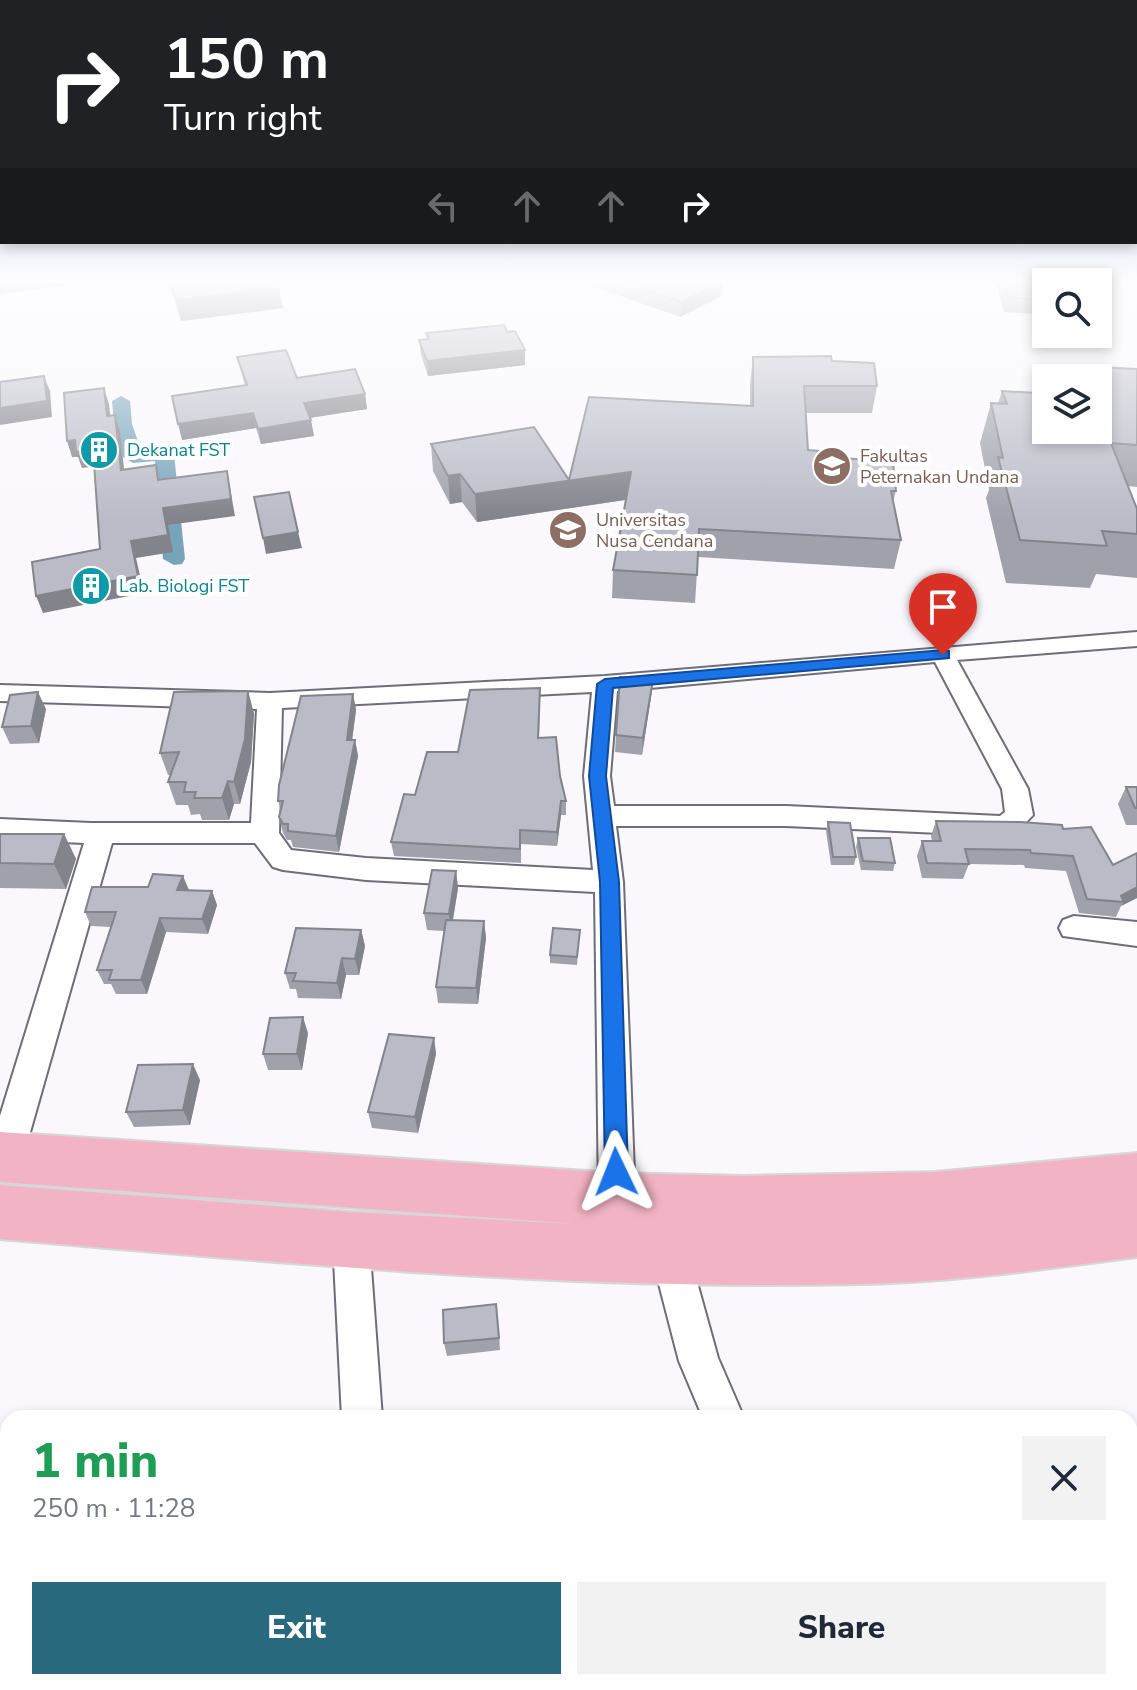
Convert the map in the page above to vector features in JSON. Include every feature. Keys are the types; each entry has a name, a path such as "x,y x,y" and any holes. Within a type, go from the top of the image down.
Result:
{"highway":[{"path":"2,1157 617,1200 744,1203 935,1199 1137,1179"},
{"path":"143,1223 159,1168"},
{"path":"0,1212 351,1240 671,1257 864,1256 995,1247 1137,1229"}],"street":[{"path":"0,693 270,701 605,684 1137,639"},
{"path":"602,816 786,816 1006,826 1019,815 1015,789 943,655"},
{"path":"605,684 597,776 609,882 617,1200"},
{"path":"270,701 265,833 277,855 291,861 366,869 609,882"},
{"path":"0,829 101,833 265,833"},
{"path":"2,1157 101,833"},
{"path":"1074,928 1137,934"},
{"path":"351,1240 362,1410"},
{"path":"671,1257 699,1361 720,1410"}],"building":[{"path":"238,361 290,361 297,378 355,369 365,394 304,403 311,420 258,429 253,413 178,424 172,396 247,385"},
{"path":"753,361 874,363 877,386 804,386 808,450 842,453 843,458 893,462 896,491 891,491 901,540 699,529 697,575 613,570 631,472 475,494 460,474 448,476 431,444 534,427 569,480 589,397 753,406"},
{"path":"1112,368 1137,369 1137,445 1112,443"},
{"path":"44,376 47,401 0,408 0,382"},
{"path":"104,388 107,416 115,415 121,470 156,465 158,480 227,471 231,499 163,508 168,535 131,541 138,576 36,596 32,562 100,549 93,449 76,452 75,440 67,441 64,393"},
{"path":"1002,391 1032,393 1032,444 1111,444 1137,509 1137,534 1102,531 1107,546 1020,540 998,457 1003,458 991,403 1007,404"},
{"path":"289,492 298,532 263,538 254,497"},
{"path":"620,677 653,680 643,738 616,735"},
{"path":"540,688 538,738 556,737 566,801 561,801 557,832 520,830 520,849 391,842 404,794 415,795 427,752 458,752 470,690"},
{"path":"248,691 245,739 234,782 228,781 222,798 194,798 196,792 184,792 186,782 168,782 179,752 160,753 174,692"},
{"path":"38,692 31,726 2,727 10,695"},
{"path":"353,694 347,740 355,740 336,836 288,831 288,824 283,824 279,817 283,801 278,801 279,785 301,696"},
{"path":"1126,787 1137,787 1137,808 1135,808"},
{"path":"936,821 1020,822 1062,825 1063,829 1091,827 1113,865 1137,853 1137,887 1121,896 1124,902 1087,899 1073,856 1031,853 1030,850 965,849 969,864 927,863 922,841 941,841"},
{"path":"828,822 850,823 856,857 833,857"},
{"path":"0,834 64,834 54,864 0,863"},
{"path":"858,838 890,838 895,863 863,861"},
{"path":"432,870 456,871 449,914 424,913"},
{"path":"153,874 183,876 177,890 212,891 202,919 160,918 141,980 109,980 112,970 97,970 116,912 85,912 92,887 148,887"},
{"path":"446,920 484,921 476,988 436,987"},
{"path":"296,928 361,930 355,959 342,958 337,983 293,981 296,973 285,973"},
{"path":"553,928 580,930 577,957 550,955"},
{"path":"303,1017 297,1054 263,1054 270,1018"},
{"path":"389,1034 434,1038 415,1117 368,1112"},
{"path":"193,1064 183,1110 126,1112 138,1065"},
{"path":"496,1304 499,1338 444,1343 443,1310"}],"waterway":[{"path":"121,401 123,424 133,457 164,454 174,559"}],"place":[{"name":"Dekanat FST","path":"99,450"},
{"name":"Fakultas Peternakan Undana","path":"832,466"},
{"name":"Universitas Nusa Cendana","path":"568,530"},
{"name":"Lab. Biologi FST","path":"91,586"}],"route":[{"path":"616,1172 609,882 597,776 605,684 943,655"}]}
